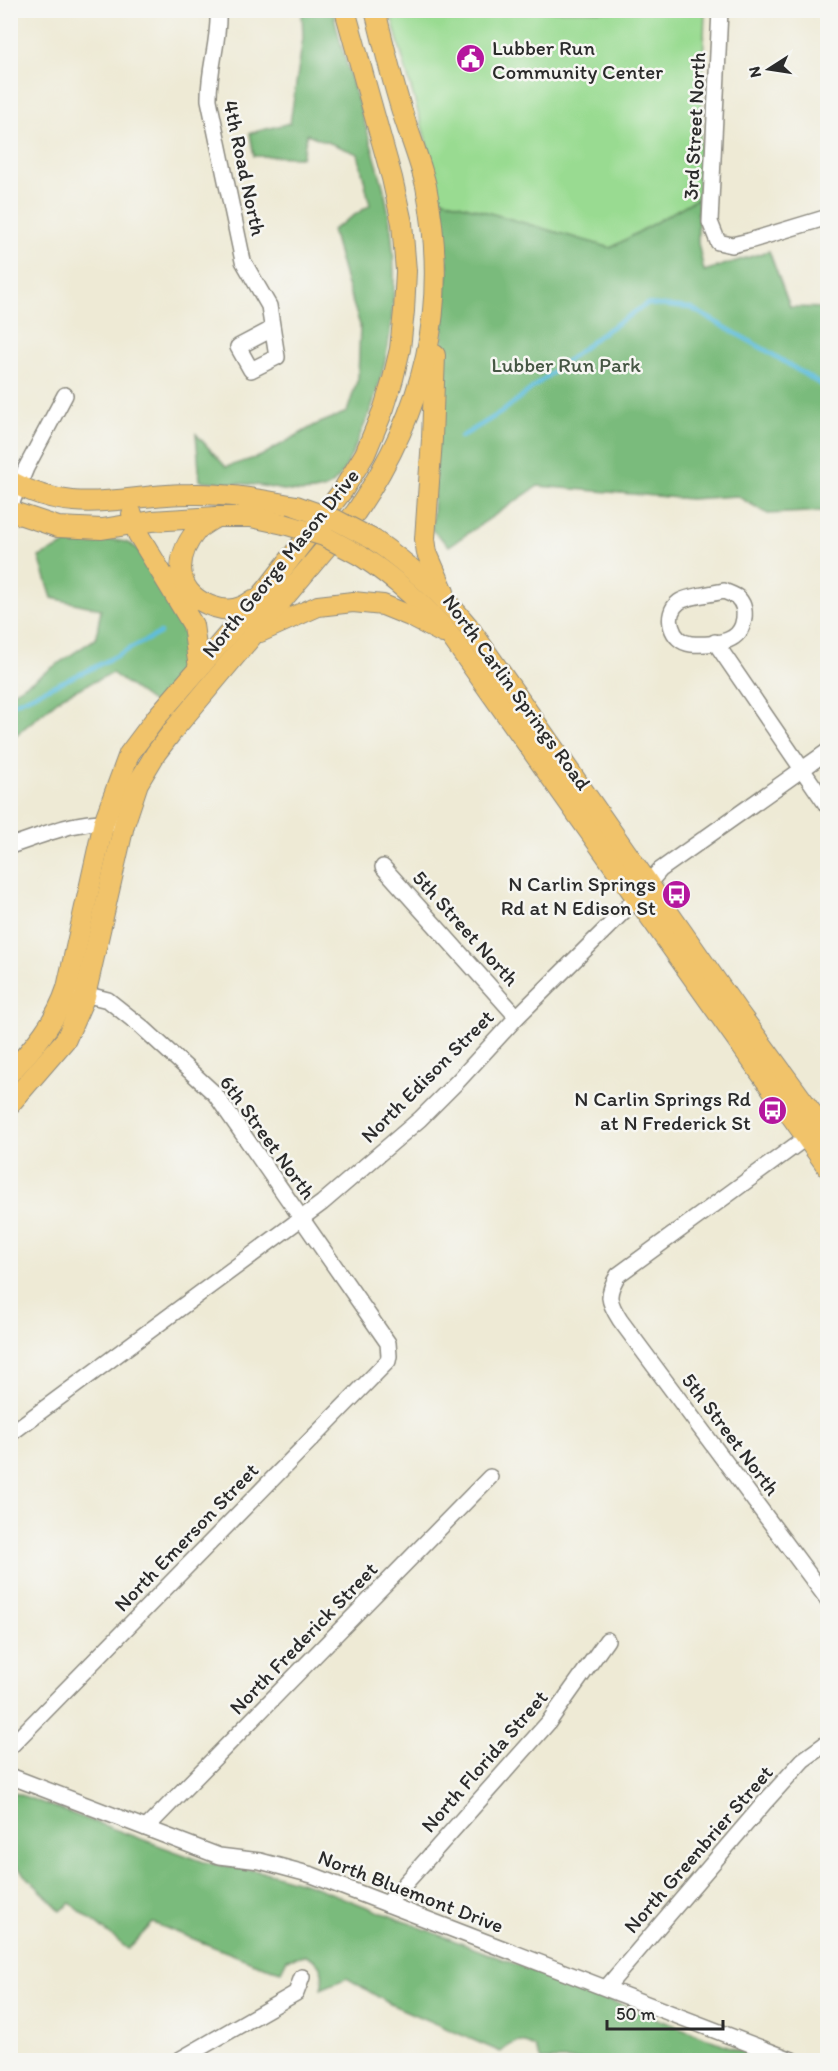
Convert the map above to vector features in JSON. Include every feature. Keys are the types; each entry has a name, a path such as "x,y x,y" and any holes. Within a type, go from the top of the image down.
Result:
{"main road":[{"name":"North George Mason Drive","path":"10,1104 66,1039 104,822 129,754 156,718 267,589 343,490 365,454 393,379 400,349 404,311 406,271 402,223 392,178 345,10"},
{"name":"North George Mason Drive","path":"10,1073 52,1023 61,1007 76,992 138,783 156,753 356,512 379,478 413,405 423,369 433,312 435,268 432,227 425,184 400,107 375,10"},
{"path":"433,312 434,391 425,539 433,569 449,602"},
{"name":"North Carlin Springs Road","path":"15,483 61,501 100,503 192,494 247,497 296,506 336,520 368,548 388,574 413,595 452,638 824,1131"},
{"path":"128,500 138,534 193,625 199,668"},
{"name":"North Carlin Springs Road","path":"10,509 58,527 102,529 216,517 251,517 368,548 423,577 449,602 482,645 805,1138 828,1168"},
{"path":"216,517 198,529 181,560 182,576 187,590 196,599 206,604 230,610 244,607 267,589"},
{"path":"255,635 318,606 353,602 383,605 452,638"}],"street":[{"name":"4th Road North","path":"218,10 219,21 208,82 209,100 243,261 269,306 272,329"},
{"name":"3rd Street North","path":"720,10 710,222 714,235 718,242 732,244 828,217"},
{"path":"10,509 15,483 65,395"},
{"path":"724,591 737,597 743,608 744,619 740,632 731,639 715,642 698,645 684,644 674,634 670,622 672,609 680,600 724,591"},
{"path":"715,642 828,807"},
{"name":"North Edison Street","path":"10,1434 302,1219 414,1125 660,870 828,751"},
{"path":"10,846 71,827 104,822 124,825"},
{"name":"5th Street North","path":"383,867 517,1017"},
{"name":"6th Street North","path":"76,992 108,1000 142,1027 215,1094 388,1343 389,1356"},
{"path":"805,1138 824,1131"},
{"name":"5th Street North","path":"805,1138 618,1275 609,1290 611,1306 620,1320 828,1599"},
{"name":"North Emerson Street","path":"10,1747 388,1361 389,1356"},
{"name":"North Frederick Street","path":"146,1828 490,1477"},
{"name":"North Florida Street","path":"387,1904 548,1723 607,1640"},
{"name":"North Greenbrier Street","path":"606,1988 802,1760 828,1742"},
{"name":"North Bluemont Drive","path":"10,1776 219,1856 260,1861 312,1875 792,2061"},
{"path":"179,2061 296,1993 302,1977"}],"green space":[{"path":"302,11 333,11 384,190 390,221 394,283 388,346 381,376 372,406 346,466 330,486 314,491 297,492 255,485 200,481 196,434 226,467 261,456 315,425 347,412 358,378 360,325 332,230 370,205 358,154 307,134 302,157 254,156 250,133 290,123 303,38"},
{"path":"390,11 705,11 698,198 611,248 441,199"},
{"name":"Lubber Run Park","path":"698,198 698,243 704,271 769,251 790,307 827,308 827,511 768,514 737,496 690,499 538,486 449,546 432,530 448,270 441,199 611,248"},
{"path":"114,540 126,542 137,548 189,626 191,656 188,666 156,705 112,673 63,696 11,739 11,693 96,638 101,609 52,598 39,557 66,544"},
{"path":"10,1791 204,1862 269,1873 310,1885 764,2060 541,2060 535,2047 530,2044 517,2042 501,2052 390,2004 347,1978 321,1989 323,1978 321,1969 316,1961 306,1955 287,1959 281,1971 257,1964 153,1923 128,1949 70,1903 61,1911 11,1861"}],"waterway":[{"path":"461,437 502,412 601,334 647,304 691,308 828,389"},
{"path":"10,705 91,669 160,633"}],"place":[{"name":"Lubber Run Community Center","path":"471,59"},
{"name":"N Carlin Springs Rd at N Edison St","path":"677,895"},
{"name":"N Carlin Springs Rd at N Frederick St","path":"772,1110"}]}
